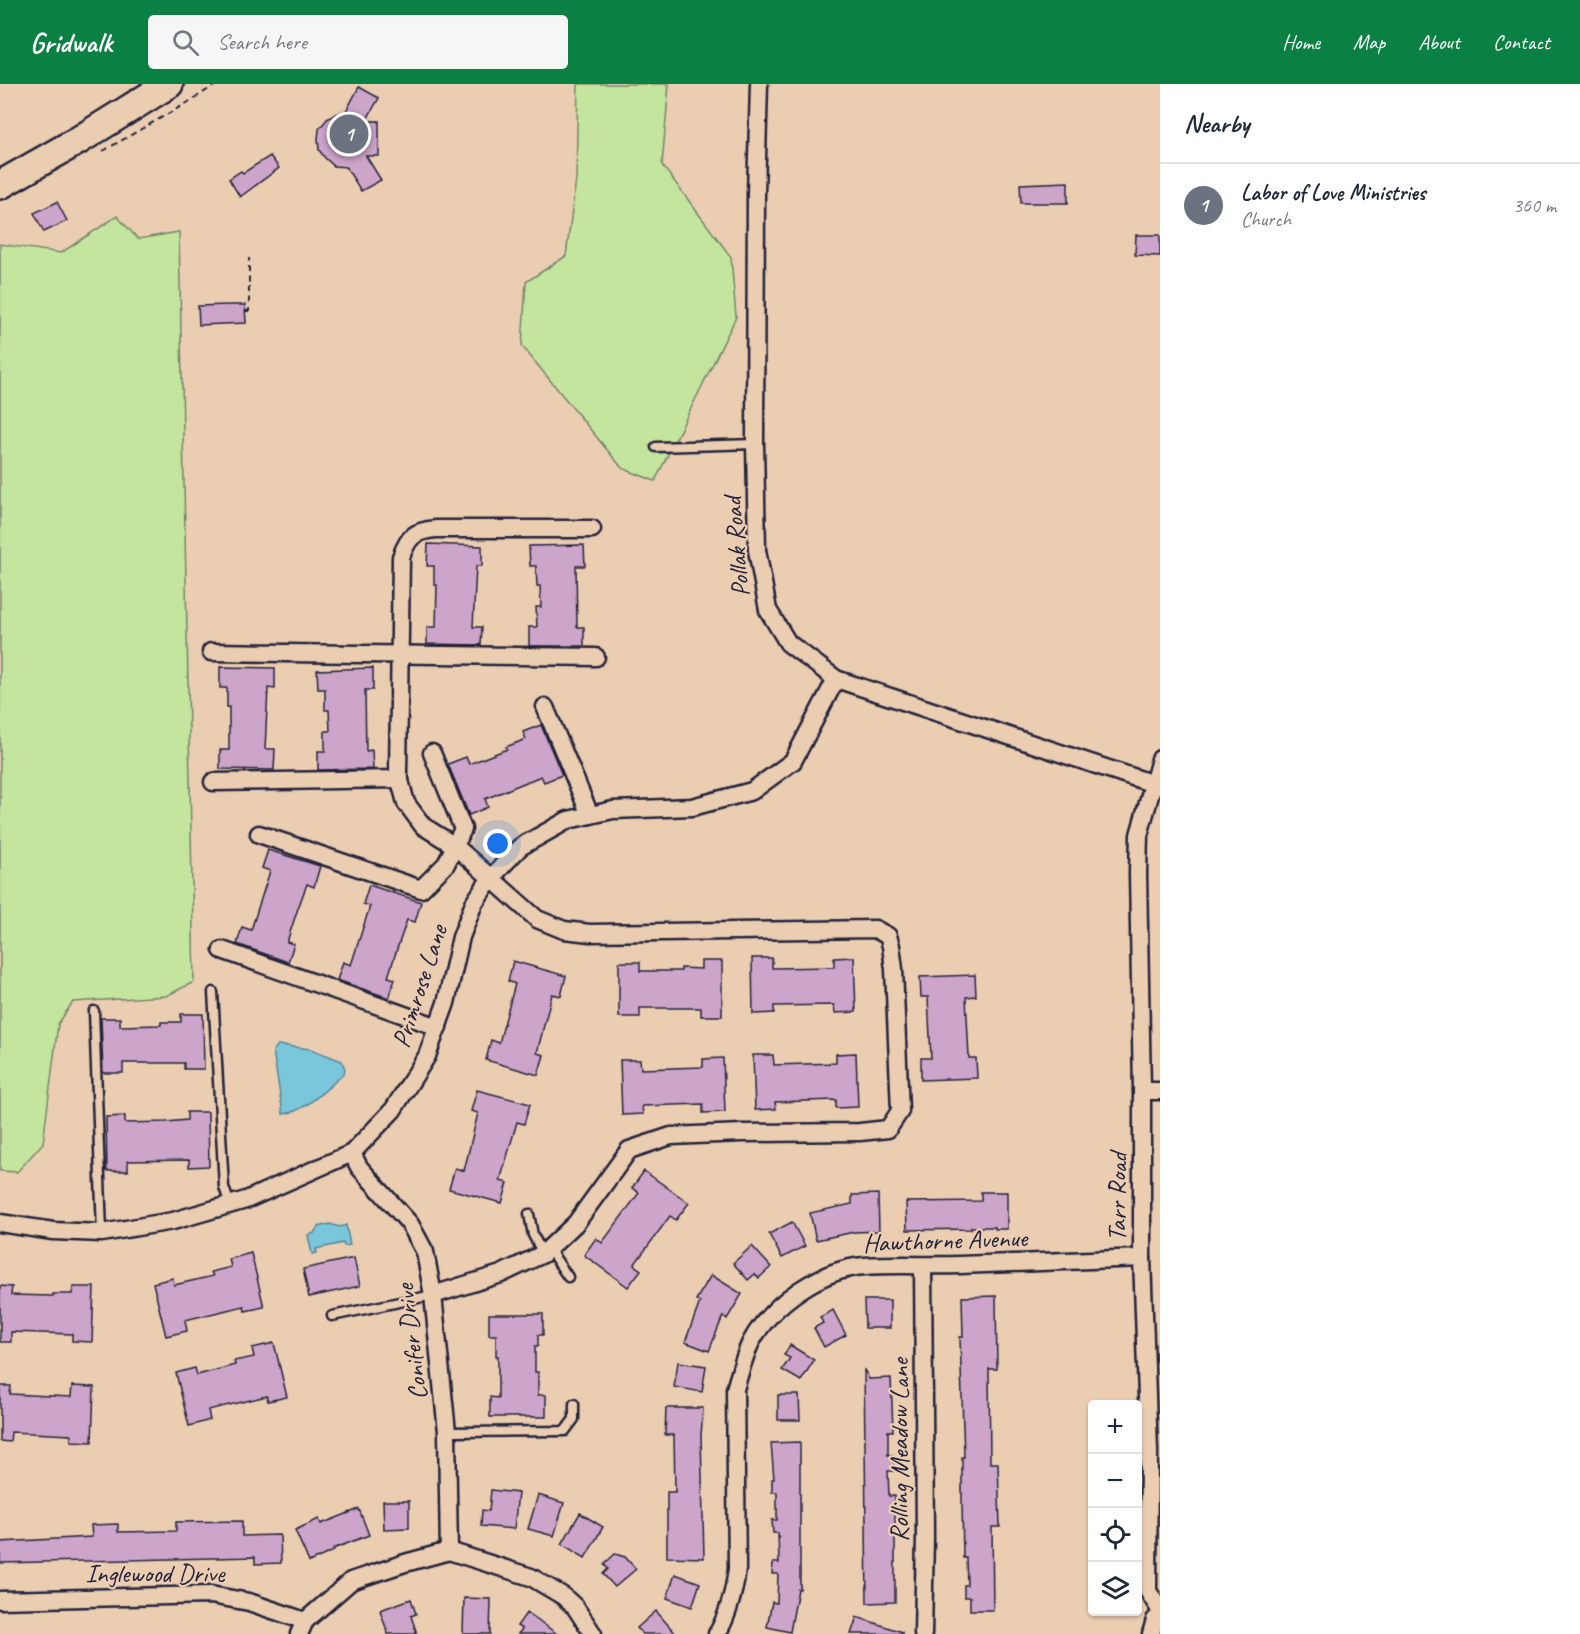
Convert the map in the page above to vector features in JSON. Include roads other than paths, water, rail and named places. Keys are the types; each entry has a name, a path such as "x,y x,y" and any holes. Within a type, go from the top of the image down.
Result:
{"highway":[{"path":"0,185 79,140 169,84"}],"street":[{"name":"Pollak Road","path":"759,84 755,444 757,550 768,610 789,643 836,679 1156,784"},
{"path":"433,1295 501,1275 546,1251 576,1223 629,1150 671,1136 860,1132 888,1129 900,1111 891,946 888,936 874,929 590,933 564,930 537,919 455,846 423,826 406,803 398,773 401,557 406,542 421,530 592,529"},
{"path":"211,652 596,657"},
{"name":"Primrose Lane","path":"0,1223 53,1231 102,1233 173,1221 230,1206 352,1153 393,1110 427,1056 446,1003 461,937 474,903 490,879 520,847 568,820 613,810 692,807 752,791 793,761 836,679"},
{"path":"545,707 590,815"},
{"path":"259,834 421,889 446,864 463,829 432,753"},
{"name":"Tarr Road","path":"1160,759 1156,784 1139,835 1138,873 1142,1258 1155,1451 1148,1591 1160,1612"},
{"path":"213,782 400,779"},
{"path":"222,950 438,1027"},
{"path":"1142,1091 1160,1091"},
{"name":"Conifer Drive","path":"352,1153 359,1167 410,1224 425,1252 433,1295 447,1432 449,1551"},
{"name":"Hawthorne Avenue","path":"717,1634 734,1591 737,1569 735,1389 751,1342 766,1320 782,1303 809,1284 863,1266 1142,1258"},
{"name":"Rolling Meadow Lane","path":"923,1266 925,1537 923,1634"},
{"path":"302,1628 351,1581 449,1551 531,1577 563,1596 575,1607 593,1634"},
{"name":"Inglewood Drive","path":"0,1600 211,1594 249,1602 302,1628"},
{"path":"1151,1634 1160,1612"}],"lane":[{"path":"656,447 755,444"},
{"path":"213,992 224,1187 230,1206"},
{"path":"93,1011 102,1233"},
{"path":"530,1214 533,1235 568,1277"},
{"path":"333,1316 433,1295"},
{"path":"447,1432 565,1431 574,1419 574,1404"}],"water":[{"path":"278,1045 311,1049 342,1061 344,1074 308,1104 283,1114 273,1051"},
{"path":"330,1224 340,1227 346,1225 350,1245 344,1246 343,1243 316,1249 317,1253 312,1254 308,1235 314,1233 318,1227"}],"place":[{"name":"Labor of Love Ministries","path":"349,134"}]}
